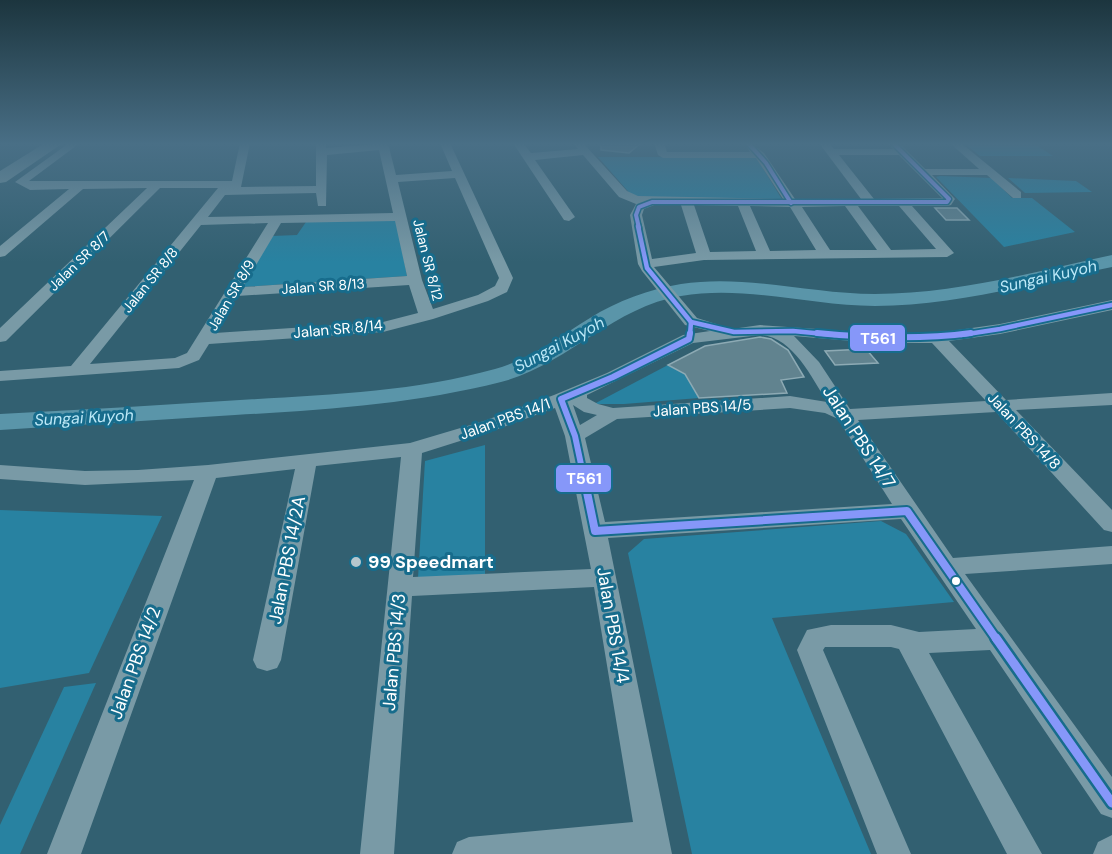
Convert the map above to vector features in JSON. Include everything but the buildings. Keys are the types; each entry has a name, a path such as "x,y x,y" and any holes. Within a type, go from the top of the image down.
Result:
{"street":[{"path":"23,183 30,186 76,190 322,189"},
{"path":"230,189 232,183"},
{"path":"322,183 322,218"},
{"name":"Jalan SR 8/12","path":"394,183 415,279 427,316"},
{"name":"Jalan SR 8/14","path":"205,339 383,327 427,316 483,298 502,289 506,278 464,183"},
{"path":"546,183 570,217"},
{"path":"613,183 623,194 636,200 652,202 947,202 949,199 933,183"},
{"path":"779,183 826,255"},
{"path":"855,183 871,203"},
{"path":"1003,183 1017,195"},
{"name":"Jalan SR 8/7","path":"0,337 153,189"},
{"name":"Jalan SR 8/8","path":"78,369 198,221 230,189"},
{"path":"0,253 76,190"},
{"path":"652,202 639,207 636,215 646,266 689,326"},
{"path":"687,202 704,256"},
{"path":"743,203 765,255"},
{"path":"849,203 887,254"},
{"path":"646,266 704,256 947,253 903,203"},
{"path":"198,221 402,217"},
{"name":"Jalan SR 8/9","path":"78,369 179,363 193,356 277,219"},
{"name":"Jalan SR 8/13","path":"231,292 415,279"},
{"name":"Jalan PBS 14/1","path":"0,472 85,478 208,472 412,449 437,443 570,396 689,326 734,332 760,330 853,337 936,338 1009,327 1112,305"},
{"name":"Jalan PBS 14/7","path":"760,330 783,336 797,345 907,511 1112,804"},
{"path":"790,402 809,397 820,390 813,348 821,342 853,337"},
{"name":"Jalan PBS 14/8","path":"936,338 1112,524"},
{"path":"0,376 78,369"},
{"name":"Jalan PBS 14/5","path":"570,396 582,404 613,414 790,402"},
{"name":"Jalan PBS 14/4","path":"570,396 575,436 605,577 653,845"},
{"path":"790,402 830,408 843,415 1112,399"},
{"path":"527,412 552,412 565,419 575,436"},
{"name":"Jalan PBS 14/5","path":"575,436 613,414"},
{"name":"Jalan PBS 14/3","path":"377,854 412,449"},
{"name":"Jalan PBS 14/2A","path":"267,660 307,461"},
{"name":"Jalan PBS 14/2","path":"64,854 208,472"},
{"path":"595,531 907,511"},
{"path":"946,567 1112,555"},
{"path":"400,587 605,577"},
{"path":"894,854 810,650 816,638 831,636 891,636 908,641 997,639"},
{"path":"908,641 1025,854"},
{"path":"469,854 653,845"}],"shaded area":[{"path":"621,183 772,183 783,201 633,197"},
{"path":"942,183 997,183 1012,198 1032,198 1075,232 1004,247"},
{"path":"1014,183 1079,183 1092,192 1025,193"},
{"path":"396,219 407,276 243,287 272,236 297,235 306,222"},
{"path":"668,365 685,374 699,398 594,404"},
{"path":"485,445 485,575 418,578 425,461"},
{"path":"0,510 162,516 89,673 0,688"},
{"path":"881,521 906,534 954,602 772,618 871,854 692,854 628,553 644,539"},
{"path":"96,683 20,854 0,854 0,825 64,687"}],"waterway":[{"name":"Sungai Kuyoh","path":"0,422 333,401 431,390 506,373 526,366 577,338 601,320 620,310 650,298 681,290 730,287 851,299 906,299 995,286 1112,261"}],"transit line":[{"name":"T561","path":"778,183 791,203"},
{"name":"T561","path":"933,183 949,199 947,202 652,202 639,207 636,215 647,268 686,317 691,322 734,332 793,331 875,338 937,338 1000,329 1112,305"},
{"name":"T561","path":"691,322 689,339 613,377 561,399 575,436 595,531 907,511 1112,803"}],"place":[{"name":"99 Speedmart","path":"356,562"}]}
